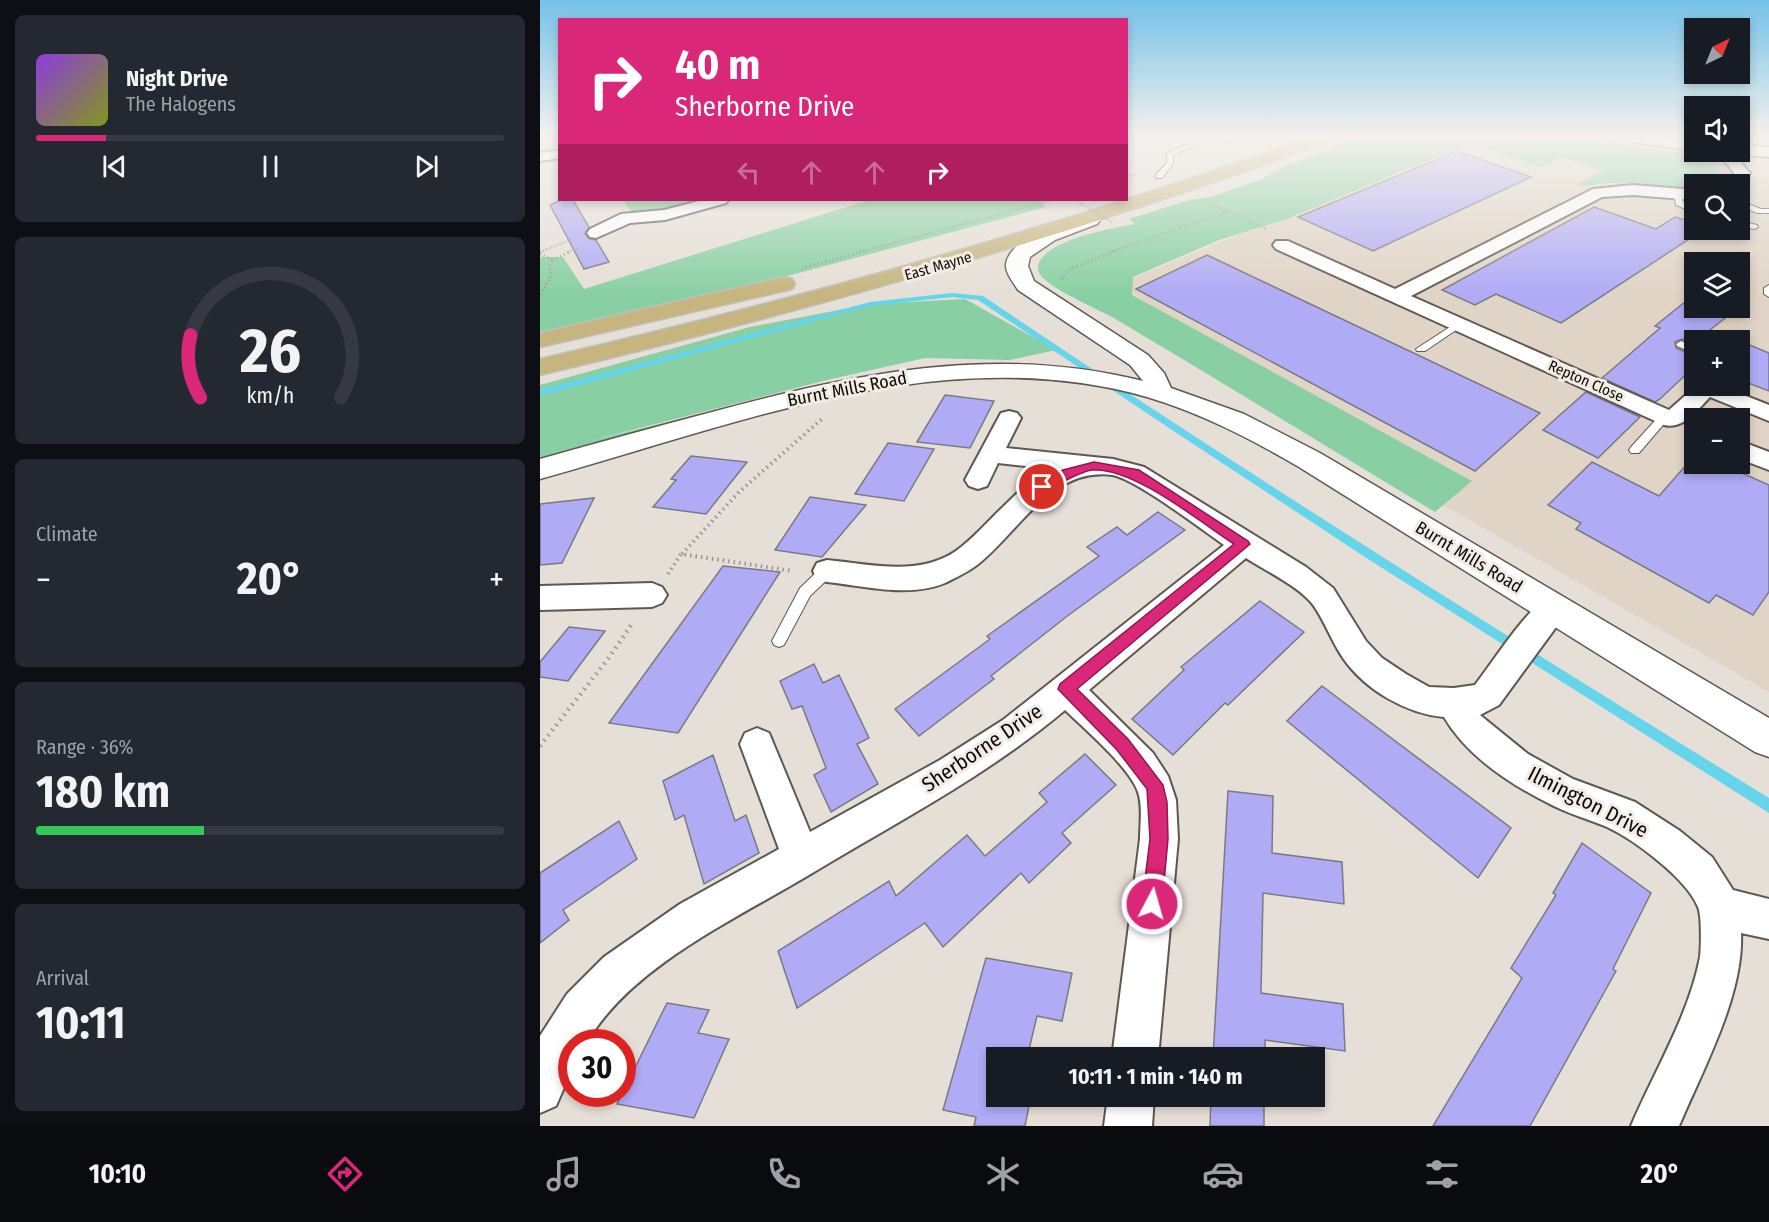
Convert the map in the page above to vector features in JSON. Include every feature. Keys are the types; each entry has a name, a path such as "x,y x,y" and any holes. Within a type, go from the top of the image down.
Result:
{"main road":[{"name":"East Mayne","path":"540,367 673,336 888,280 1171,190"},
{"name":"East Mayne","path":"941,242 1098,214"},
{"path":"540,340 801,280"}],"street":[{"path":"1396,296 1599,192 1633,190 1684,194"},
{"path":"596,233 622,212 665,215 716,201"},
{"path":"1098,214 1033,244 1022,252 1017,262 1018,272 1026,285 1139,360 1155,378 1160,393"},
{"name":"Repton Close","path":"1276,238 1396,296 1684,425"},
{"name":"Burnt Mills Road","path":"540,469 780,402 860,383 945,372 1050,372 1104,379 1160,393 1224,417 1276,443 1556,608 1769,739"},
{"path":"1669,418 1697,396"},
{"path":"1728,396 1769,414"},
{"path":"978,480 1009,418"},
{"path":"1750,453 1769,462"},
{"path":"990,454 1135,473 1296,575 1323,597 1348,641 1371,668 1425,701 1454,704 1482,698 1502,677 1528,639 1556,608"},
{"path":"827,571 910,579 934,575 951,568 982,545 1025,501 1054,478 1094,466"},
{"name":"Sherborne Drive","path":"540,1090 547,1067 582,1009 619,972 694,918 952,772 1016,731 1244,544"},
{"path":"540,598 652,595"},
{"path":"1066,689 1141,766 1155,785 1159,839 1136,1047"},
{"name":"Ilmington Drive","path":"1454,704 1468,726 1515,765 1562,792 1622,814 1667,844 1698,871 1719,904"},
{"path":"757,744 802,858"},
{"path":"1655,1126 1712,995 1721,954 1719,904 1737,912 1769,919"},
{"path":"1128,1126 1130,1107"}],"lane":[{"path":"1677,194 1679,202 1684,204"},
{"path":"1750,207 1760,211 1769,211"},
{"path":"1750,226 1754,227"},
{"path":"1769,288 1769,294"},
{"path":"1421,348 1459,324"},
{"path":"1635,450 1669,418"},
{"path":"779,641 805,592 827,571"}],"path":[{"path":"1077,201 1098,214"},
{"path":"1204,201 1276,238"},
{"path":"1061,286 1062,278 1079,264 1229,212"},
{"path":"540,254 553,260 549,267 551,276 540,296"},
{"path":"681,554 739,492 792,447 860,383"}],"shaded area":[{"path":"1344,190 1684,190 1684,240 1750,240 1750,190 1769,190 1769,692 1365,460 1120,284"}],"green space":[{"path":"1232,190 1358,190 1289,218 1219,240 1133,277 1132,295 1472,481 1435,512 1112,317 1058,289 1041,275 1038,269 1041,259 1062,244 1094,233 1135,224 1129,219 1189,200 1211,197"},
{"path":"624,201 707,201 655,212 632,213"},
{"path":"866,201 1044,201 1041,202 1046,207 754,285 540,335 540,257 563,257 584,289"},
{"path":"965,299 1056,350 1010,360 925,358 827,380 589,441 814,387 726,416 540,469 540,385 750,327 870,304"}],"building":[{"path":"1364,190 1504,190 1373,251 1298,217"},
{"path":"559,201 574,201 589,227 585,234 590,239 596,240 609,262 584,269 550,205"},
{"path":"1594,207 1656,229 1675,217 1684,220 1684,240 1688,240 1561,323 1496,294 1475,305 1442,290"},
{"path":"1207,255 1540,413 1475,471 1136,289"},
{"path":"1684,303 1684,318 1725,318 1710,330 1684,330 1684,340 1675,342 1676,348 1684,351 1684,376 1655,402 1602,378 1660,328 1655,326"},
{"path":"1750,345 1769,353 1769,391 1750,384"},
{"path":"1586,392 1640,417 1598,458 1543,430"},
{"path":"945,395 994,401 970,448 917,442"},
{"path":"888,443 934,449 904,501 855,494"},
{"path":"691,456 747,462 706,514 653,507 676,480 671,479"},
{"path":"1592,462 1659,496 1684,467 1684,474 1744,474 1769,485 1769,592 1753,615 1716,595 1709,603 1576,529 1581,523 1548,505"},
{"path":"810,497 866,505 822,557 775,550"},
{"path":"594,498 562,563 540,565 540,504"},
{"path":"1158,512 1185,530 1066,617 991,676 994,679 919,736 895,709 990,639 987,636 1099,556 1087,547 1117,527 1127,535"},
{"path":"723,566 780,572 678,733 609,723"},
{"path":"1260,601 1304,632 1228,705 1225,703 1173,755 1132,719 1184,670 1181,667"},
{"path":"569,627 605,631 568,681 540,677 540,662"},
{"path":"814,664 823,683 839,675 869,738 857,744 878,784 831,812 814,775 826,768 802,706 792,709 780,681"},
{"path":"1322,686 1511,828 1478,878 1287,721"},
{"path":"1085,754 1116,785 1062,833 1071,843 1029,883 1021,873 943,947 925,923 797,1008 778,951 889,881 896,896 967,835 985,856 1047,802 1039,793"},
{"path":"713,755 735,821 746,815 759,853 704,884 684,815 675,820 663,781"},
{"path":"1228,791 1273,796 1272,853 1342,862 1344,904 1263,893 1261,993 1343,1004 1345,1051 1265,1040 1265,1047 1214,1047"},
{"path":"619,821 637,859 563,910 569,920 540,943 540,873"},
{"path":"1582,843 1651,893 1613,969 1616,971 1530,1126 1433,1126 1522,978 1511,968 1556,895 1553,893"},
{"path":"986,958 1072,973 1062,1021 1037,1016 1030,1047 986,1047 986,1107 1029,1107 1025,1126 974,1126 976,1117 943,1110"},
{"path":"667,1003 709,1010 698,1033 729,1039 694,1118 634,1107 636,1107 636,1066"},
{"path":"1211,1107 1264,1107 1264,1126 1210,1126"}],"waterway":[{"path":"540,393 870,304 952,295 980,298 1372,556 1769,806"}],"route":[{"path":"1042,487 1054,478 1094,466 1113,467 1135,473 1244,544 1066,689 1123,745 1155,785 1159,839 1152,904"}]}
